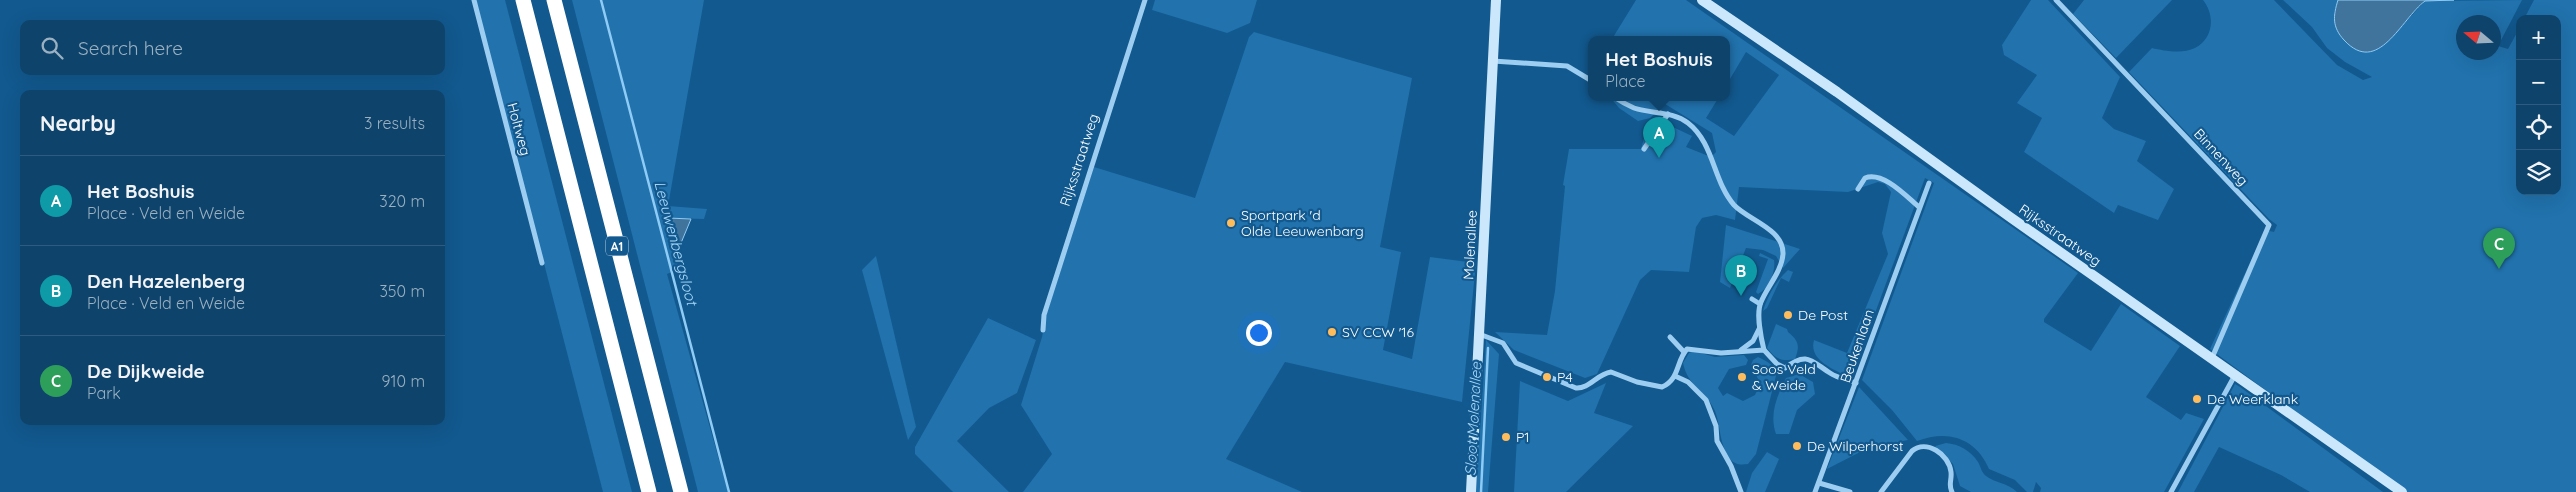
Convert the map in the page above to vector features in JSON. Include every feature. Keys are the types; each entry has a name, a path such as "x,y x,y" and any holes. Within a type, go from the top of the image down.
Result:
{"highway":[{"name":"A1","path":"523,0 649,492"},
{"name":"A1","path":"554,0 681,492"}],"main road":[{"name":"Molenallee","path":"1471,492 1496,0"},
{"name":"Rijksstraatweg","path":"1702,0 1837,92 2402,492"}],"street":[{"name":"Holtweg","path":"474,0 542,263"},
{"name":"Rijksstraatweg","path":"1043,330 1044,315 1145,0"},
{"name":"Binnenweg","path":"2056,0 2269,225 2212,358"},
{"path":"1493,61 1567,66 1588,79"},
{"path":"1621,101 1634,108 1668,114 1683,120 1699,134 1720,183 1734,204 1779,240 1782,248 1782,262 1760,304 1760,326 1764,350 1777,364 1785,368 1803,358 1810,359 1831,374 1856,383"},
{"path":"1644,149 1668,114"},
{"path":"1858,189 1864,178 1876,176 1897,189 1919,207"},
{"name":"Beukenlaan","path":"1815,492 1928,183"},
{"path":"1752,299 1760,304"},
{"path":"1740,350 1753,341 1760,326"},
{"path":"1479,334 1503,343 1516,363 1576,388 1585,387 1597,377 1611,372 1637,382 1662,387 1668,385 1676,376 1684,352 1692,348 1721,353 1740,350 1764,350"},
{"path":"1670,337 1684,352"},
{"path":"2171,492 2235,375"},
{"path":"1676,376 1688,382 1706,400 1716,426 1717,441 1731,466 1740,492"},
{"path":"1881,492 1918,446 1927,446 1946,459 1951,473 1949,483 1952,492"},
{"path":"1818,483 1850,492"}],"shaded area":[{"path":"476,0 505,0 632,492 603,492"},
{"path":"572,0 704,0 668,206 707,209 704,219 668,218 679,269 667,274 728,492 698,492"},
{"path":"1155,0 1257,0 1250,23 1227,33 1152,10"},
{"path":"1636,0 1686,0 2078,273 2044,319 2044,322 2091,351 2121,304 2180,346 2146,397 2181,420 2186,413 2204,419 2164,492 2040,492 2041,488 2036,482 2033,492 2027,492 2015,480 1989,469 1977,450 1969,443 1950,436 1928,437 1917,441 1892,410 1862,380 1934,183 1925,178 1851,378 1825,364 1815,354 1813,347 1814,340 1847,353 1888,254 1882,233 1891,192 1885,184 1878,182 1848,192 1739,187 1735,220 1716,215 1702,218 1696,227 1689,272 1651,270 1640,280 1597,374 1585,378 1514,350 1495,332 1547,335 1555,291 1565,186 1563,185 1569,149 1641,149 1644,138 1658,120 1692,136 1686,147 1711,157 1716,152 1712,133 1665,104 1650,118 1638,121 1619,108 1613,101 1717,101 1706,118 1734,136 1779,75 1746,52 1730,79 1730,36 1614,36"},
{"path":"2031,0 2048,0 2120,77 2102,118 2114,129 2146,141 2137,161 2174,189 2158,220 2118,205 2114,213 2024,152 2042,118 2017,103 2037,75 2004,55 2002,45"},
{"path":"2084,0 2172,0 2116,58 2073,14"},
{"path":"2203,0 2274,0 2337,65 2363,80 2372,77 2345,62 2327,48 2312,27 2283,0 2338,0 2334,13 2386,43 2425,1 2522,0 2501,40 2501,15 2456,15 2456,60 2501,60 2501,47 2508,49 2516,34 2516,195 2561,195 2561,15 2526,15 2534,0 2576,0 2576,492 2403,492 2210,349 2265,230 2274,232 2277,225 2269,219 2129,72 2152,48 2168,51 2185,51 2201,44 2211,26 2209,12"},
{"name":"Sportpark 'd Olde Leeuwenbarg","path":"1254,32 1412,78 1380,247 1401,252 1383,350 1412,359 1430,257 1476,263 1462,402 1285,362 1226,459 1302,492 1023,492 1052,454 1021,405 1042,337 1046,316 1094,167 1195,198 1249,37"},
{"path":"1726,225 1800,249 1783,268 1776,256 1763,250 1746,248 1730,288 1720,282"},
{"path":"1760,253 1774,260 1774,264 1773,274 1768,284 1758,294 1756,292 1768,259 1759,256"},
{"path":"876,256 916,427 908,440 862,270"},
{"path":"1788,270 1793,272 1789,282 1781,278 1767,308 1763,311 1773,289 1780,279"},
{"path":"988,318 1036,340 1017,393 989,408 957,441 1009,492 953,492 915,454 915,447"},
{"path":"1776,324 1787,329 1798,344 1795,359 1779,359 1767,348"},
{"path":"1486,340 1499,354 1488,492 1476,492"},
{"path":"1694,351 1715,357 1744,355 1748,360 1746,365 1729,369 1718,388 1723,396 1727,393 1743,401 1755,395 1760,383 1751,365 1753,360 1758,357 1769,363 1777,372 1756,454 1748,464 1738,464 1730,459 1722,441 1715,411 1685,371 1683,363 1689,353"},
{"path":"1799,374 1813,382 1815,394 1797,410 1789,434 1776,434 1773,419 1777,398 1786,378"},
{"path":"1520,381 1568,401 1606,383 1594,413 1633,426 1566,492 1514,492"},
{"path":"2235,384 2383,492 2310,492 2281,475 2219,447 2194,492 2178,492"},
{"path":"1859,387 1908,440 1868,448 1827,469"},
{"path":"1946,443 1968,451 1978,462 1986,476 2017,492 1971,492 1960,486 1953,464 1935,446"},
{"path":"1767,452 1779,459 1765,492 1746,492 1752,473"}],"water":[{"path":"2338,0 2454,0 2425,1 2388,41 2378,49 2368,52 2356,50 2337,31 2335,11"},
{"path":"668,218 691,219 676,255 669,223"}],"waterway":[{"name":"Leeuwenbergsloot","path":"601,0 729,492"},
{"name":"Sloot Molenallee","path":"1481,492 1488,348"}],"place":[{"name":"Het Boshuis","path":"1659,158"},
{"name":"Sportpark 'd Olde Leeuwenbarg","path":"1231,223"},
{"name":"De Dijkweide","path":"2499,269"},
{"name":"Den Hazelenberg","path":"1741,296"},
{"name":"De Post","path":"1788,315"},
{"name":"SV CCW '16","path":"1332,332"},
{"name":"P4","path":"1547,377"},
{"name":"Soos Veld & Weide","path":"1742,377"},
{"name":"De Weerklank","path":"2197,399"},
{"name":"P1","path":"1506,437"},
{"name":"De Wilperhorst","path":"1797,446"}]}
